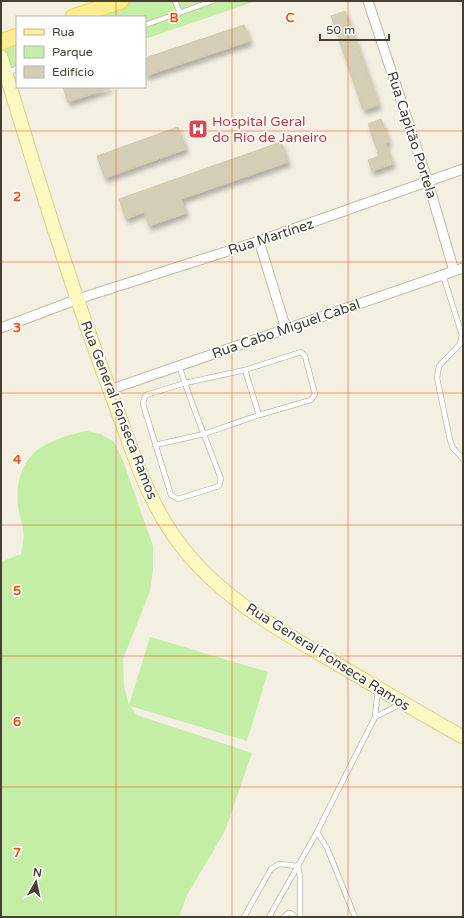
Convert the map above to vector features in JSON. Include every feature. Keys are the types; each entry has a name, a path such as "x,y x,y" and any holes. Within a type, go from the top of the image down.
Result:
{"main road":[{"path":"77,16 121,1"},
{"path":"1,42 16,36"}],"street":[{"name":"Rua Capitão Portela","path":"368,1 428,182 459,269"},
{"name":"Rua General Fonseca Ramos","path":"1,57 8,72 78,300 149,494 164,523 187,553 223,590 266,622 402,703 463,737"},
{"name":"Rua Martínez","path":"1,328 78,300 259,241 463,169"},
{"path":"259,241 286,329"},
{"name":"Rua Cabo Miguel Cabal","path":"110,390 459,269"}],"lane":[{"path":"175,1 180,13"},
{"path":"146,25 213,1"},
{"path":"443,275 462,335 462,340 439,366 436,378 450,440 453,448 463,459"},
{"path":"155,444 204,434 314,398 315,394 304,356 300,352 245,370 185,383 146,395 143,404 155,444 171,495 178,499 221,484 222,479 204,434 185,383 179,365"},
{"path":"245,370 259,415"},
{"path":"269,917 317,832 376,717 378,688"},
{"path":"376,717 402,703"},
{"path":"317,832 327,848 355,917"},
{"path":"244,917 271,869 279,864 298,866"},
{"path":"298,866 300,877 300,917"},
{"path":"284,917 288,912 295,917"}],"green space":[{"path":"113,1 209,1 146,23 146,16 68,16"},
{"path":"213,1 256,1 146,39 146,25"},
{"path":"16,33 16,66 1,71 1,39"},
{"path":"86,431 101,434 114,442 122,458 153,546 153,570 150,591 123,659 124,686 129,705 150,637 268,672 247,741 130,706 137,715 252,753 225,831 187,895 179,917 1,917 1,562 21,554 24,536 18,506 18,489 21,474 26,462 34,453 44,446 70,435"}],"building":[{"path":"345,11 379,105 363,110 331,16"},
{"path":"244,25 250,41 146,76 146,58"},
{"path":"63,88 110,88 68,102"},
{"path":"381,119 389,142 385,143 393,164 372,171 368,160 379,156 368,124"},
{"path":"178,127 186,149 105,178 97,156"},
{"path":"281,142 288,162 181,199 186,213 149,226 144,212 126,219 119,199"}],"place":[{"name":"Hospital Geral do Rio de Janeiro","path":"198,129"}]}
